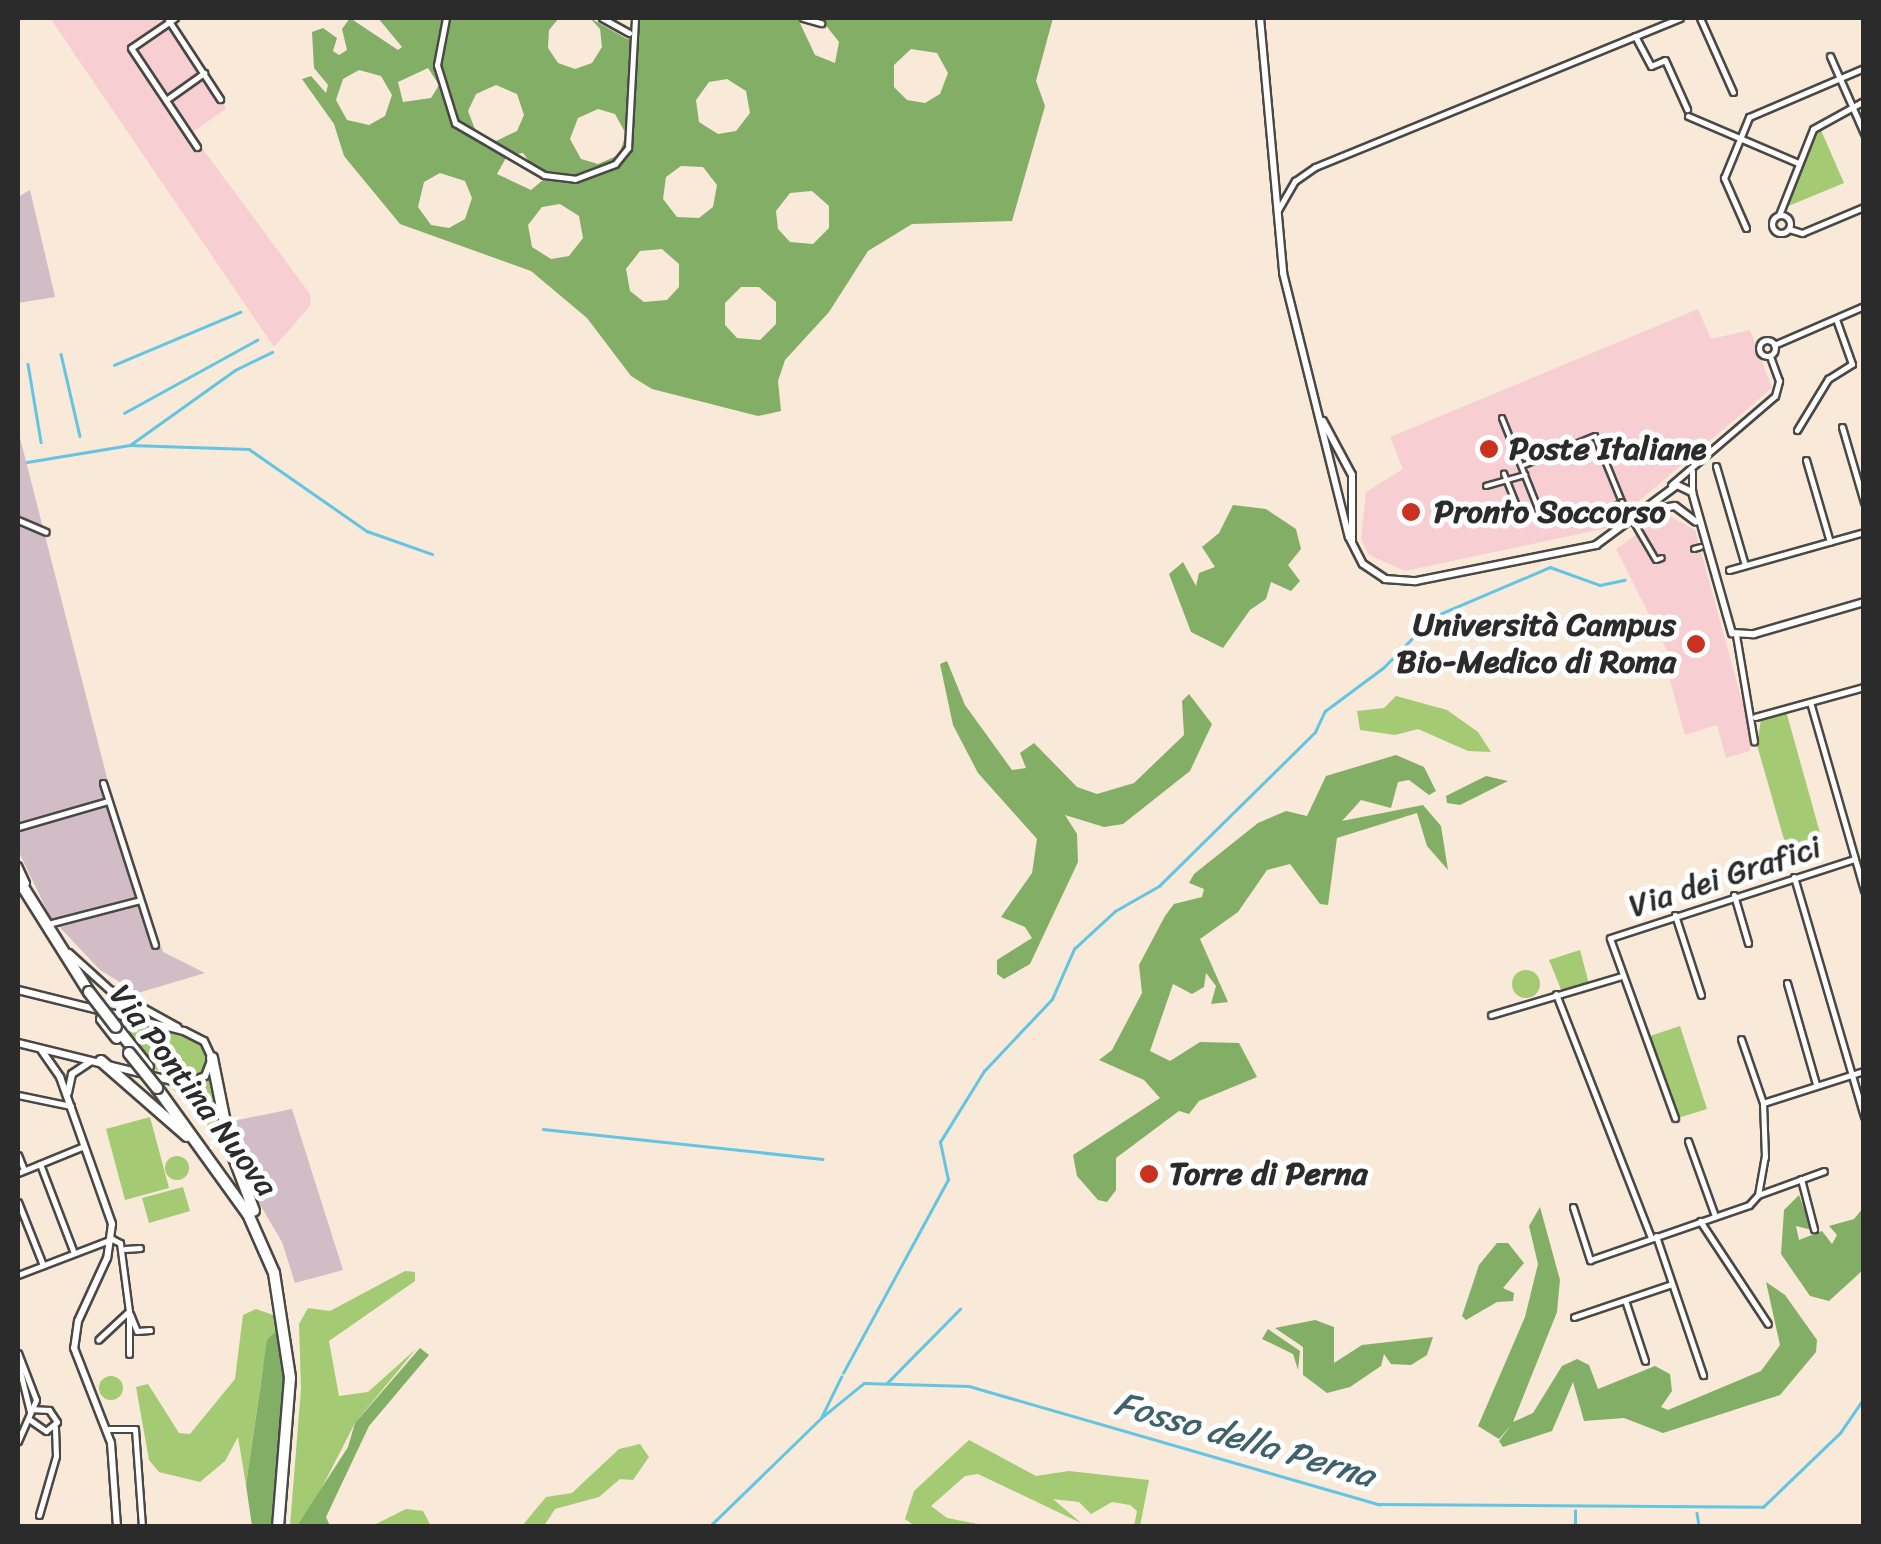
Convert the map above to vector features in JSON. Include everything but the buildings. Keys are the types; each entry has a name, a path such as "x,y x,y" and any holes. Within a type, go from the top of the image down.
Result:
{"highway":[{"name":"Via Pontina Nuova","path":"18,880 83,990 106,1014 129,1053 161,1088 254,1211 279,1270 294,1333 297,1374 281,1526"},
{"name":"Via Pontina Nuova","path":"18,893 83,990 148,1067 208,1154 265,1250 288,1336 281,1526"},
{"path":"211,1055 227,1136 254,1211"},
{"path":"100,1062 208,1154"}],"street":[{"path":"446,18 437,66 454,123 557,179 615,164 628,148 629,33 634,18"},
{"path":"602,18 629,33"},
{"path":"804,18 821,23"},
{"path":"1260,18 1283,273 1352,547 1374,573 1408,582 1596,545 1640,513 1775,396 1778,378 1770,356 1759,346 1774,345 1864,306"},
{"path":"1278,210 1295,181 1315,167 1680,18"},
{"path":"1700,18 1732,92"},
{"path":"197,148 131,48 170,19 220,99"},
{"path":"1635,36 1651,66 1665,60 1687,112 1798,163"},
{"path":"1830,56 1864,133"},
{"path":"1746,228 1724,178 1748,117 1864,68"},
{"path":"166,100 204,73"},
{"path":"1864,101 1817,124 1773,229 1802,233 1864,207"},
{"path":"1779,215 1789,220 1789,229"},
{"path":"1797,430 1830,377 1852,362 1836,318"},
{"path":"1770,356 1774,345"},
{"path":"1316,406 1345,458 1353,492 1352,547"},
{"path":"1502,418 1550,523 1588,522 1622,502"},
{"path":"1842,427 1864,502"},
{"path":"1522,466 1595,436 1622,502 1656,560 1662,558"},
{"path":"1331,467 1345,458"},
{"path":"1806,460 1830,542"},
{"path":"1696,464 1692,494 1736,635 1755,717 1754,740"},
{"path":"1716,466 1745,565"},
{"path":"1498,514 1517,506 1504,474"},
{"path":"1486,486 1525,475"},
{"path":"1669,487 1692,494"},
{"path":"1669,487 1676,506 1702,532"},
{"path":"1336,488 1344,496 1353,492"},
{"path":"1640,513 1676,506 1692,494"},
{"path":"18,520 46,532"},
{"path":"1729,570 1864,532"},
{"path":"1736,635 1864,602"},
{"path":"1755,717 1864,687"},
{"path":"1810,702 1864,890"},
{"path":"103,784 155,945"},
{"path":"18,827 108,801"},
{"name":"Via dei Grafici","path":"1622,976 1610,938 1734,895 1855,860"},
{"path":"18,866 48,924 81,966 116,994 184,1031 211,1055 205,1076 188,1084 18,1043"},
{"path":"1794,877 1864,1116"},
{"path":"1734,895 1748,943"},
{"path":"48,924 140,900"},
{"path":"1675,915 1701,995"},
{"path":"1491,1015 1622,976 1675,1118"},
{"path":"1787,983 1816,1084"},
{"path":"18,990 184,1031"},
{"path":"106,1014 121,1003 116,994"},
{"path":"1556,994 1654,1237 1703,1375"},
{"path":"1741,1038 1763,1103 1766,1144 1758,1196"},
{"path":"27,1044 51,1058 86,1146 112,1239 74,1340 79,1372 106,1428 118,1526"},
{"path":"70,1103 73,1072 100,1062"},
{"path":"1763,1103 1864,1071"},
{"path":"18,1095 70,1103"},
{"path":"1688,1141 1715,1216"},
{"path":"18,1154 21,1172 86,1146"},
{"path":"40,1164 74,1253"},
{"path":"1573,1206 1590,1260 1715,1216 1824,1171"},
{"path":"1801,1179 1814,1229"},
{"path":"18,1202 43,1265"},
{"path":"1700,1221 1768,1324"},
{"path":"112,1239 125,1249 140,1248"},
{"path":"18,1275 112,1239"},
{"path":"125,1249 129,1354"},
{"path":"1574,1317 1672,1284"},
{"path":"1625,1300 1646,1361"},
{"path":"129,1312 137,1331 150,1330"},
{"path":"98,1340 129,1312"},
{"path":"18,1353 33,1380 30,1420 18,1441"},
{"path":"18,1363 32,1409"},
{"path":"32,1409 54,1412 55,1427 56,1456 39,1515"},
{"path":"30,1420 42,1430 55,1427"},
{"path":"106,1428 135,1429 142,1526"}],"shaded area":[{"path":"50,18 168,18 226,109 191,133 310,294 311,305 274,347"},
{"path":"30,190 55,297 18,303 18,197"},
{"path":"1698,309 1711,339 1750,330 1772,388 1607,528 1405,571 1369,555 1361,539 1366,492 1403,469 1390,437"},
{"path":"18,430 107,778 163,952 205,973 138,993 100,970 50,917 18,850"},
{"name":"Università Campus Bio-Medico di Roma","path":"1666,514 1695,530 1750,730 1750,751 1726,758 1717,725 1685,735 1668,673 1673,662 1616,549"},
{"path":"292,1109 343,1270 295,1283 282,1242 248,1184 233,1121"}],"green space":[{"path":"350,18 398,50 402,47 378,18 559,18 549,30 548,48 558,63 575,69 592,63 602,47 600,29 590,18 627,39 635,34 633,18 1053,18 1036,81 1045,106 1012,221 912,224 868,251 829,312 785,360 778,381 781,411 758,416 652,389 631,376 587,318 531,271 400,224 344,156 334,124 302,79 311,76 326,93 328,85 314,68 312,32 323,28 337,38 333,51 339,55 347,50 342,29","holes":["799,21 824,23 839,42 835,63 815,55","911,49 937,53 948,73 940,94 925,103 907,100 894,87 894,65","428,68 439,85 431,98 403,102 398,82","359,70 381,76 392,95 385,116 369,125 347,120 336,100 343,79","727,79 746,91 750,113 736,131 718,134 699,122 696,100 709,82","496,85 517,94 524,115 517,131 496,141 476,132 468,111 476,94","598,109 615,114 626,134 619,155 598,164 581,159 570,139 578,118","523,153 543,180 531,190 497,174 507,156","681,166 703,167 717,185 713,207 699,218 677,217 663,199 666,177","440,173 465,181 472,198 465,219 449,228 431,225 418,207 424,182","812,191 829,206 829,228 813,244 790,242 778,229 776,211 790,193","560,204 579,216 583,238 569,256 551,259 532,247 528,225 542,207","662,249 679,264 679,287 667,300 644,302 630,291 626,269 640,251","741,287 759,287 776,302 776,324 760,340 737,338 725,325 725,303"]},
{"path":"1820,128 1844,183 1786,207 1816,135"},
{"path":"1233,505 1266,509 1296,529 1301,549 1288,565 1300,581 1291,591 1271,582 1266,599 1250,610 1223,648 1191,632 1169,574 1183,562 1196,586 1199,573 1215,567 1202,547 1219,533"},
{"path":"947,661 965,705 1012,770 1026,768 1020,753 1034,743 1077,787 1097,794 1134,783 1184,735 1182,701 1189,694 1212,724 1190,771 1123,824 1104,827 1065,815 1077,834 1078,862 1030,964 1004,979 997,974 997,960 1032,938 1025,927 1001,917 1032,873 1037,839 978,773 953,725 940,664"},
{"path":"1396,696 1447,710 1478,732 1491,752 1468,751 1418,729 1395,735 1360,730 1357,711 1384,708"},
{"path":"1786,711 1822,840 1787,850 1757,745 1761,719"},
{"path":"1396,755 1424,767 1436,791 1429,795 1409,780 1398,782 1391,808 1361,800 1342,821 1423,805 1441,826 1448,870 1427,846 1417,813 1337,838 1328,905 1320,904 1290,864 1267,870 1238,912 1200,939 1228,1002 1211,1004 1216,986 1206,973 1204,987 1192,994 1173,984 1150,1051 1170,1061 1200,1042 1239,1043 1257,1077 1199,1101 1189,1114 1179,1111 1116,1158 1116,1190 1107,1202 1098,1200 1077,1176 1073,1155 1160,1098 1144,1080 1099,1060 1112,1050 1142,993 1139,965 1165,916 1174,904 1202,897 1204,889 1189,883 1194,874 1258,823 1286,811 1307,816 1326,776"},
{"path":"1486,776 1508,781 1460,805 1447,803 1446,796"},
{"path":"1580,950 1589,984 1562,992 1549,960"},
{"path":"1526,970 1536,974 1540,984 1536,994 1526,998 1516,994 1512,984 1516,974"},
{"path":"117,1018 197,1040 207,1049 208,1069 192,1079 156,1070"},
{"path":"1680,1026 1707,1109 1678,1118 1647,1037"},
{"path":"212,1077 218,1124 213,1131 170,1086 195,1089"},
{"path":"150,1117 169,1188 125,1200 106,1129"},
{"path":"177,1156 186,1159 186,1177 177,1180 168,1177 165,1168 168,1159"},
{"path":"183,1187 190,1211 149,1223 142,1198"},
{"path":"1799,1195 1812,1230 1796,1226 1799,1240 1822,1231 1832,1244 1837,1235 1829,1226 1854,1219 1863,1208 1863,1270 1829,1301 1810,1296 1781,1254 1784,1210"},
{"path":"1540,1207 1560,1280 1557,1312 1513,1422 1533,1413 1562,1366 1577,1359 1589,1365 1598,1389 1655,1366 1670,1374 1672,1391 1661,1407 1668,1410 1761,1371 1780,1345 1766,1282 1785,1295 1817,1340 1816,1352 1780,1395 1663,1433 1624,1418 1584,1421 1573,1382 1552,1431 1503,1447 1499,1441 1511,1425 1499,1439 1478,1426 1525,1317 1538,1264 1529,1226"},
{"path":"1497,1243 1508,1243 1524,1263 1503,1288 1514,1293 1513,1301 1497,1302 1466,1320 1462,1316 1479,1265"},
{"path":"405,1271 415,1272 415,1281 329,1341 339,1396 368,1392 416,1349 355,1423 316,1499 297,1526 290,1526 301,1389 299,1324 308,1308 330,1311"},
{"path":"256,1309 276,1316 283,1338 263,1366 246,1485 238,1437 225,1461 200,1482 159,1472 149,1460 136,1387 148,1384 179,1433 190,1434 235,1379 243,1315"},
{"path":"1315,1320 1334,1327 1334,1363 1362,1345 1433,1337 1427,1355 1411,1365 1391,1364 1384,1354 1381,1366 1350,1387 1327,1393 1303,1375 1303,1347 1275,1328"},
{"path":"1268,1329 1300,1351 1298,1370 1293,1354 1262,1339"},
{"path":"275,1332 283,1338 288,1381 275,1526 252,1526 246,1485 267,1340"},
{"path":"420,1348 429,1355 369,1426 326,1517 330,1526 297,1526 348,1447 355,1423"},
{"path":"111,1376 123,1388 111,1400 99,1388"},
{"path":"969,1440 1036,1476 1069,1471 1149,1480 1140,1526 1134,1526 1137,1511 1130,1505 1112,1502 1091,1514 1079,1502 1053,1499 1081,1523 978,1474 965,1476 931,1506 947,1518 988,1526 915,1526 905,1519 914,1491"},
{"path":"640,1444 649,1457 633,1480 620,1479 599,1497 555,1509 544,1526 522,1526 546,1497 572,1493 619,1449"},
{"path":"406,1509 423,1511 431,1526 372,1526"}],"waterway":[{"path":"114,365 240,312"},
{"path":"124,413 257,340"},
{"path":"27,462 130,445 235,370 272,352"},
{"path":"61,354 80,436"},
{"path":"28,364 41,442"},
{"path":"130,445 249,449 367,531 432,554"},
{"path":"843,1373 948,1180 940,1142 984,1071 1052,999 1074,949 1115,911 1159,886 1315,732 1325,711 1383,668 1433,617 1550,567 1600,585 1624,580"},
{"path":"543,1129 822,1159"},
{"path":"887,1383 960,1309"},
{"name":"Fosso della Perna","path":"710,1526 821,1418 841,1377"},
{"name":"Fosso della Perna","path":"821,1418 864,1383 969,1386 1379,1504 1763,1507 1840,1433 1864,1398"},
{"path":"1575,1511 1575,1526"},
{"path":"1697,1513 1699,1526"}],"place":[{"name":"Poste Italiane","path":"1489,449"},
{"name":"Pronto Soccorso","path":"1411,512"},
{"name":"Università Campus Bio-Medico di Roma","path":"1696,644"},
{"name":"Torre di Perna","path":"1149,1174"}]}
